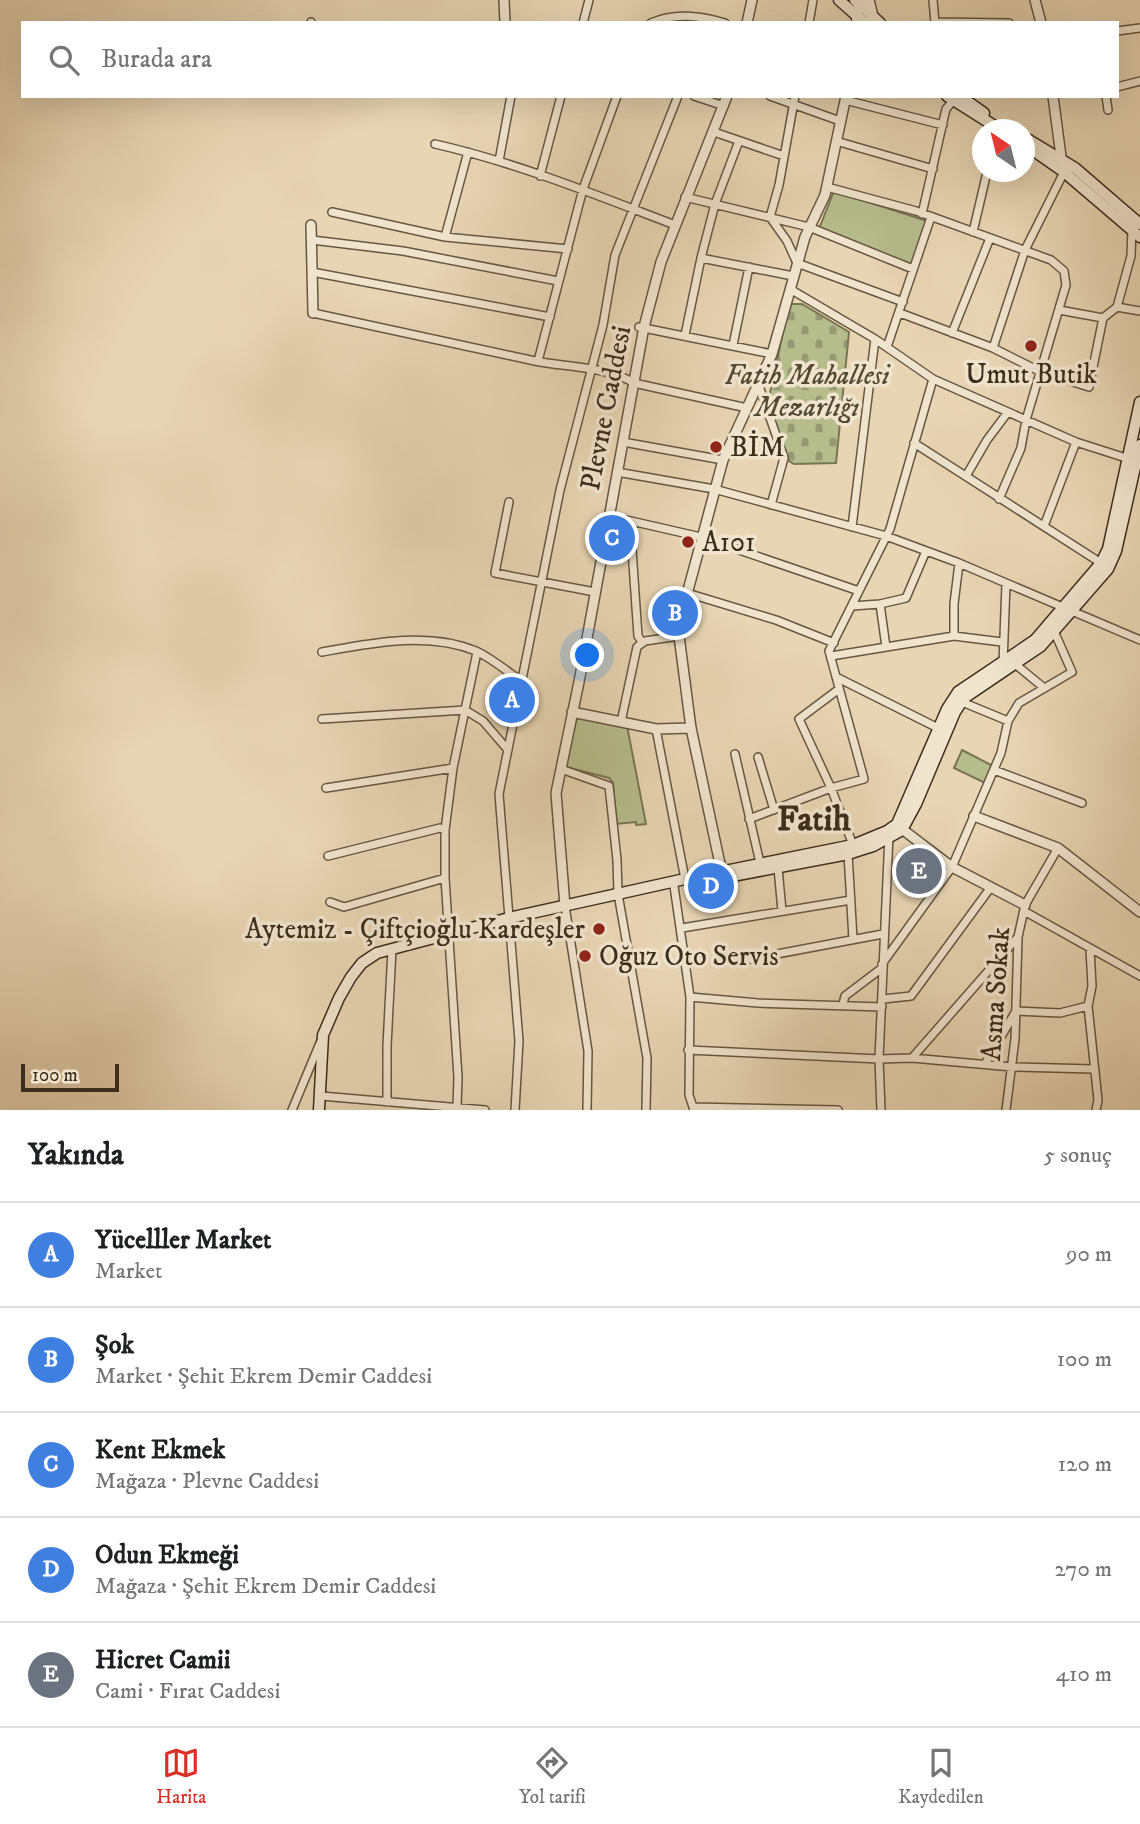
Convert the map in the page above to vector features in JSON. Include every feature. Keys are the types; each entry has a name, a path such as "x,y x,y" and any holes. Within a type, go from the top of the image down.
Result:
{"main road":[{"path":"839,0 856,19 872,21"},
{"path":"862,1 872,21"},
{"path":"953,98 983,119"},
{"path":"953,98 991,119"},
{"path":"1035,144 1075,168 1137,230"},
{"path":"1035,152 1137,230"},
{"path":"899,827 947,709 958,692 1035,640 1108,569 1116,551 1134,458 1140,402"},
{"path":"320,1110 323,1035 338,998 362,963 377,953 509,918 685,879 778,868 850,849 899,827 916,804 961,702 1041,646 1101,563 1108,549 1140,445"},
{"path":"644,889 674,886 760,863 850,849"}],"street":[{"path":"503,0 505,21"},
{"path":"584,21 589,0"},
{"path":"747,21 752,0"},
{"path":"809,21 813,0"},
{"path":"933,0 935,21"},
{"path":"1035,0 1040,21"},
{"path":"856,19 862,1"},
{"path":"655,21 661,18 699,15 718,21"},
{"path":"1119,31 1140,28"},
{"path":"1119,86 1140,81"},
{"path":"499,161 511,98"},
{"path":"540,176 560,98"},
{"path":"538,361 583,189 616,98"},
{"path":"515,1110 519,1041 499,794 560,491 603,325 615,255 677,98"},
{"path":"707,98 726,101"},
{"path":"722,874 691,728 679,636 687,593 714,489 723,460 772,354 797,263 827,187 846,98 943,125"},
{"path":"922,214 946,109 953,98"},
{"path":"993,348 1025,250 1064,172 1053,98"},
{"path":"1106,98 1108,110"},
{"path":"841,121 794,100 770,218 787,241 797,263 903,302"},
{"name":"Plevne Caddesi","path":"565,906 556,793 635,383 642,327 661,262 685,197 726,101"},
{"path":"713,132 784,156"},
{"path":"685,335 715,204 739,141"},
{"path":"836,141 933,169"},
{"path":"435,144 499,161 583,189 675,225"},
{"path":"445,237 468,152"},
{"path":"974,232 985,182"},
{"path":"827,187 922,214 1025,250 1051,260 1064,271 1066,285 1026,420 1021,449 999,499"},
{"path":"685,197 809,227 914,269"},
{"path":"332,212 445,237 568,249"},
{"path":"852,527 873,349 881,343 900,313 931,217"},
{"path":"311,225 313,313 591,370 635,383 747,408"},
{"path":"900,313 993,348 1041,372 1089,387 1103,318 1117,307 1137,230"},
{"path":"952,333 990,238"},
{"path":"312,240 403,251 558,281"},
{"path":"701,258 793,276"},
{"path":"733,345 749,267"},
{"path":"312,272 550,317"},
{"path":"790,289 881,343 933,379 1076,442 1134,458"},
{"path":"1117,307 1140,311"},
{"path":"1059,310 1103,318"},
{"path":"642,327 772,354"},
{"path":"750,819 831,788 864,779 829,651 886,536 933,379"},
{"path":"759,386 784,458 771,505"},
{"path":"966,476 987,440 1008,412"},
{"path":"623,442 723,460"},
{"path":"1044,526 1076,442"},
{"path":"915,443 1101,563"},
{"path":"617,472 714,489 886,536 959,563 1140,640"},
{"path":"509,502 495,573 595,592"},
{"path":"609,516 701,537 859,591"},
{"path":"630,520 638,636 642,642"},
{"path":"852,606 880,604 906,598 926,551"},
{"path":"954,636 954,604 959,563"},
{"path":"1003,664 1006,584"},
{"path":"687,593 776,620 834,643"},
{"path":"880,604 886,647"},
{"path":"844,1004 845,996 882,966 952,867 1001,752 1008,721 1019,703 1072,671 1054,631"},
{"path":"621,722 634,655 642,642 679,636"},
{"path":"831,656 954,636 1002,642"},
{"path":"321,652 377,642 440,642 477,652 521,681"},
{"path":"457,1107 458,1077 444,830 453,768 477,652"},
{"path":"1015,664 1043,687"},
{"path":"836,677 940,729"},
{"path":"839,689 799,719 831,788 850,849 853,939"},
{"path":"961,702 1008,721"},
{"path":"322,719 465,710 483,721 508,750"},
{"path":"572,712 656,729 691,728"},
{"path":"656,729 685,879"},
{"path":"735,754 760,863"},
{"path":"758,757 774,810"},
{"path":"326,788 453,768"},
{"path":"561,769 609,786 618,894 647,1058 646,1110"},
{"path":"994,770 1082,803"},
{"path":"974,816 1058,848 1140,912"},
{"path":"899,827 952,867 991,887 1090,949 1140,976"},
{"path":"328,856 428,831 444,830"},
{"path":"881,1110 879,1059 883,934 888,897 888,834"},
{"name":"Asma Sokak","path":"1006,1110 1016,1011 1018,937 1024,908 1058,848"},
{"path":"778,868 782,911"},
{"path":"330,902 344,907 445,878"},
{"path":"674,886 690,998 689,1095 694,1108 838,1110"},
{"path":"690,998 758,1003 844,1004 882,1003 911,996 991,887"},
{"path":"681,928 851,900"},
{"path":"565,906 588,1051 587,1110"},
{"path":"746,960 883,934"},
{"path":"912,1058 1018,937"},
{"path":"387,1102 392,949"},
{"path":"1090,949 1092,986 1088,1006 1098,1100 1096,1110"},
{"path":"985,1064 1016,1011 1060,1013 1088,1006"},
{"path":"292,1110 323,1035"},
{"path":"688,1050 879,1059 912,1058 1012,1067 1093,1069"},
{"path":"321,1096 485,1110"}],"green space":[{"path":"834,191 927,221 913,262 910,264 819,229"},
{"name":"Fatih Mahallesi Mezarlığı","path":"789,304 802,304 849,332 836,463 794,464 789,461 773,415 770,393"},
{"path":"579,718 627,726 646,824 616,824 613,783 609,778 566,767 575,721"},
{"path":"962,750 993,766 985,783 954,768"}],"place":[{"name":"Umut Butik","path":"1031,346"},
{"name":"BİM","path":"716,447"},
{"name":"Kent Ekmek","path":"612,538"},
{"name":"A101","path":"688,542"},
{"name":"Şok","path":"675,613"},
{"name":"Yücelller Market","path":"512,700"},
{"name":"Hicret Camii","path":"919,871"},
{"name":"Odun Ekmeği","path":"711,886"},
{"name":"Aytemiz - Çiftçioğlu Kardeşler","path":"599,929"},
{"name":"Oğuz Oto Servis","path":"585,956"}],"district":[{"name":"Fatih","path":"814,820"}]}
